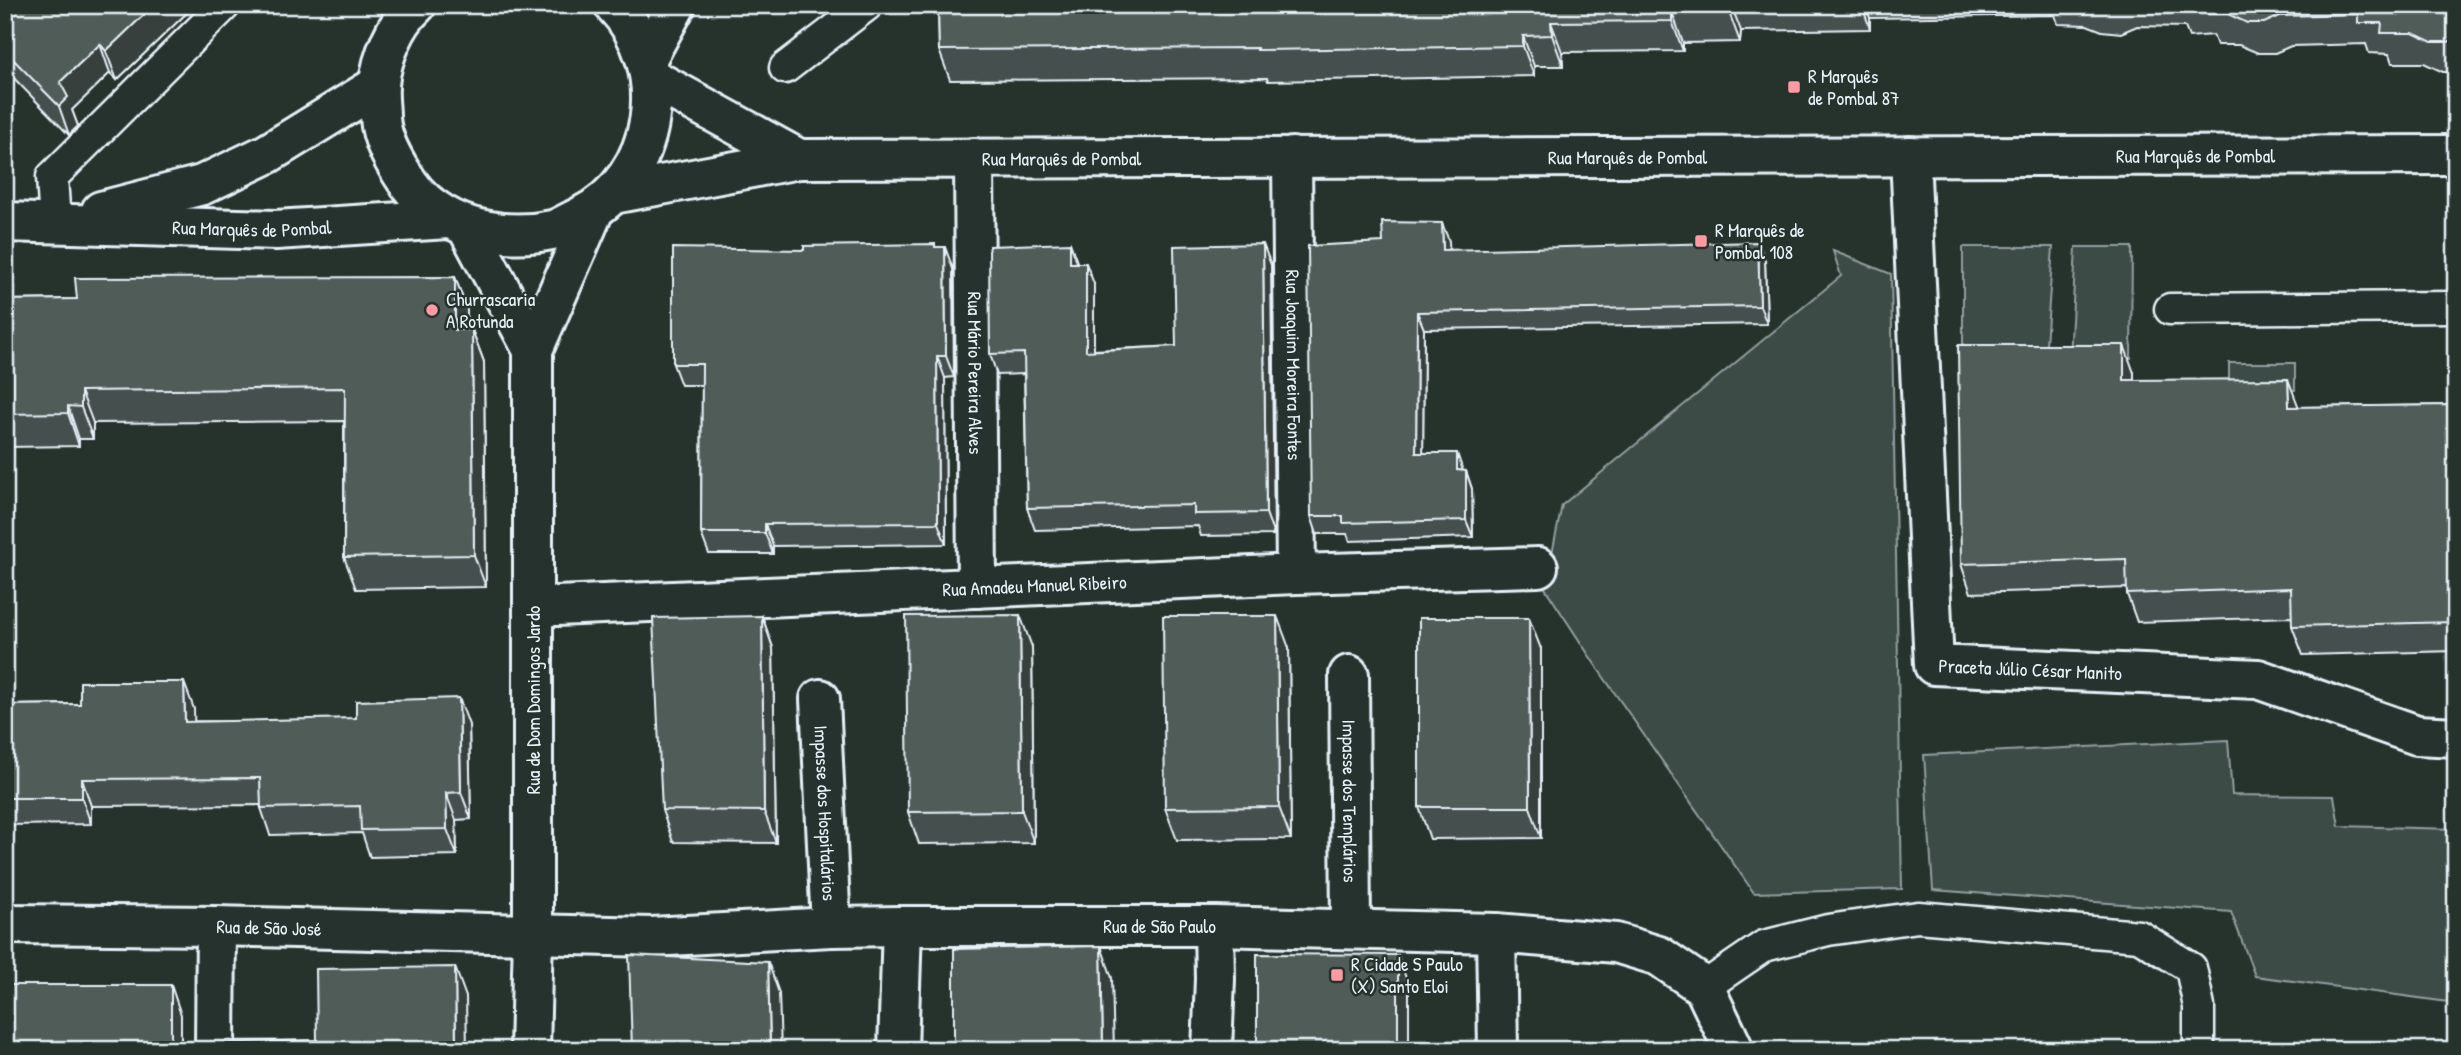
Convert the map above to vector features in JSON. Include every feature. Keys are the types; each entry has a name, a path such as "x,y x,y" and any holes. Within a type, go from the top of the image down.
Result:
{"street":[{"path":"411,8 389,47 379,85 380,124 394,162 417,195 458,223 510,236 554,230 603,202 638,160 651,120 649,68 628,20 614,5"},
{"path":"649,68 676,5"},
{"name":"Rua Marquês de Pombal","path":"649,68 799,159"},
{"name":"Rua Marquês de Pombal","path":"55,223 202,185 267,154 379,85"},
{"name":"Rua Marquês de Pombal","path":"603,202 799,159 2456,155"},
{"name":"Praceta Júlio César Manito","path":"1910,156 1934,665 2258,679 2417,735 2456,737"},
{"name":"Rua Joaquim Moreira Fontes","path":"1292,157 1296,574"},
{"name":"Rua Mário Pereira Alves","path":"974,158 978,588"},
{"name":"Rua de Dom Domingos Jardo","path":"530,1050 533,934 533,350 603,202"},
{"name":"Rua Marquês de Pombal","path":"5,222 276,230 458,223"},
{"name":"Rua de Dom Domingos Jardo","path":"458,223 533,350"},
{"name":"Rua Amadeu Manuel Ribeiro","path":"533,607 1296,574 1538,567"},
{"name":"Impasse dos Templários","path":"1349,675 1352,928"},
{"name":"Impasse dos Hospitalários","path":"820,699 831,927"},
{"name":"Rua de São José","path":"5,924 533,934"},
{"path":"215,1050 216,926"},
{"path":"898,1050 902,926"},
{"path":"1212,1050 1214,926"},
{"name":"Rua de São Paulo","path":"533,934 651,937 831,927 1214,926 1496,933 1616,943 1660,956 1704,987 1734,1050"},
{"path":"1496,933 1498,1050"}],"lane":[{"path":"55,223 52,177 225,5"},
{"path":"785,68 867,5"},
{"path":"2169,309 2456,307"},
{"path":"1704,987 1764,946 1828,929 1918,917 2139,936 2191,968 2199,1007 2199,1050"}],"shaded area":[{"path":"1963,247 2053,247 2045,358 1963,357"},
{"path":"2076,247 2132,247 2131,358 2070,358"},
{"path":"1833,251 1891,274 1902,889 1754,893 1545,588 1562,505 1841,276"},
{"path":"2229,363 2295,363 2295,390 2229,390"},
{"path":"2228,740 2232,795 2334,796 2339,826 2456,829 2456,1003 2255,976 2231,912 1933,890 1924,755"}],"building":[{"path":"5,5 154,5 106,51 100,44 60,82 68,97 59,106 5,51"},
{"path":"938,5 1729,5 1729,12 1672,12 1672,21 1551,22 1552,35 1523,36 1523,46 1257,50 939,50"},
{"path":"2205,5 2456,5 2456,38 2448,42 2432,42 2413,33 2381,33 2382,23 2358,23 2358,14 2280,16 2264,23 2247,23 2228,14 2206,14"},
{"path":"1382,222 1442,223 1443,250 1758,242 1760,306 1417,312 1416,453 1457,453 1457,470 1466,471 1466,520 1343,523 1343,516 1311,516 1308,246 1383,242"},
{"path":"1070,243 1070,263 1086,263 1086,351 1176,346 1174,246 1263,244 1266,513 1194,514 1194,505 1027,508 1024,353 990,354 989,246"},
{"path":"935,244 935,247 945,247 946,356 937,356 938,523 765,524 765,533 701,533 702,364 673,364 673,248 804,250 804,246"},
{"path":"455,277 455,330 472,330 474,555 344,557 345,388 81,391 81,407 68,406 68,413 5,414 5,300 77,299 75,278"},
{"path":"1958,345 2124,345 2124,380 2288,379 2289,407 2456,405 2456,622 2292,626 2291,588 2127,594 2126,559 1961,564"},
{"path":"1020,615 1022,811 908,812 906,616"},
{"path":"762,616 764,811 662,810 653,618"},
{"path":"1163,616 1277,616 1279,807 1165,808"},
{"path":"1419,618 1529,618 1530,807 1419,807"},
{"path":"80,682 184,682 185,722 356,718 356,701 459,698 461,792 446,793 447,829 361,830 360,806 261,808 260,778 82,779 82,798 5,798 5,705 80,704"},
{"path":"1101,946 1103,1050 954,1050 954,949"},
{"path":"1257,954 1398,955 1398,1050 1257,1050"},
{"path":"629,955 768,962 770,1050 632,1050"},
{"path":"455,967 456,1050 5,1050 5,985 171,985 171,1044 317,1040 316,969"}],"place":[{"name":"R Marquês de Pombal 87","path":"1794,87"},
{"name":"R Marquês de Pombal 108","path":"1701,241"},
{"name":"Churrascaria A Rotunda","path":"432,310"},
{"name":"R Cidade S Paulo (X) Santo Eloi","path":"1337,975"}]}
